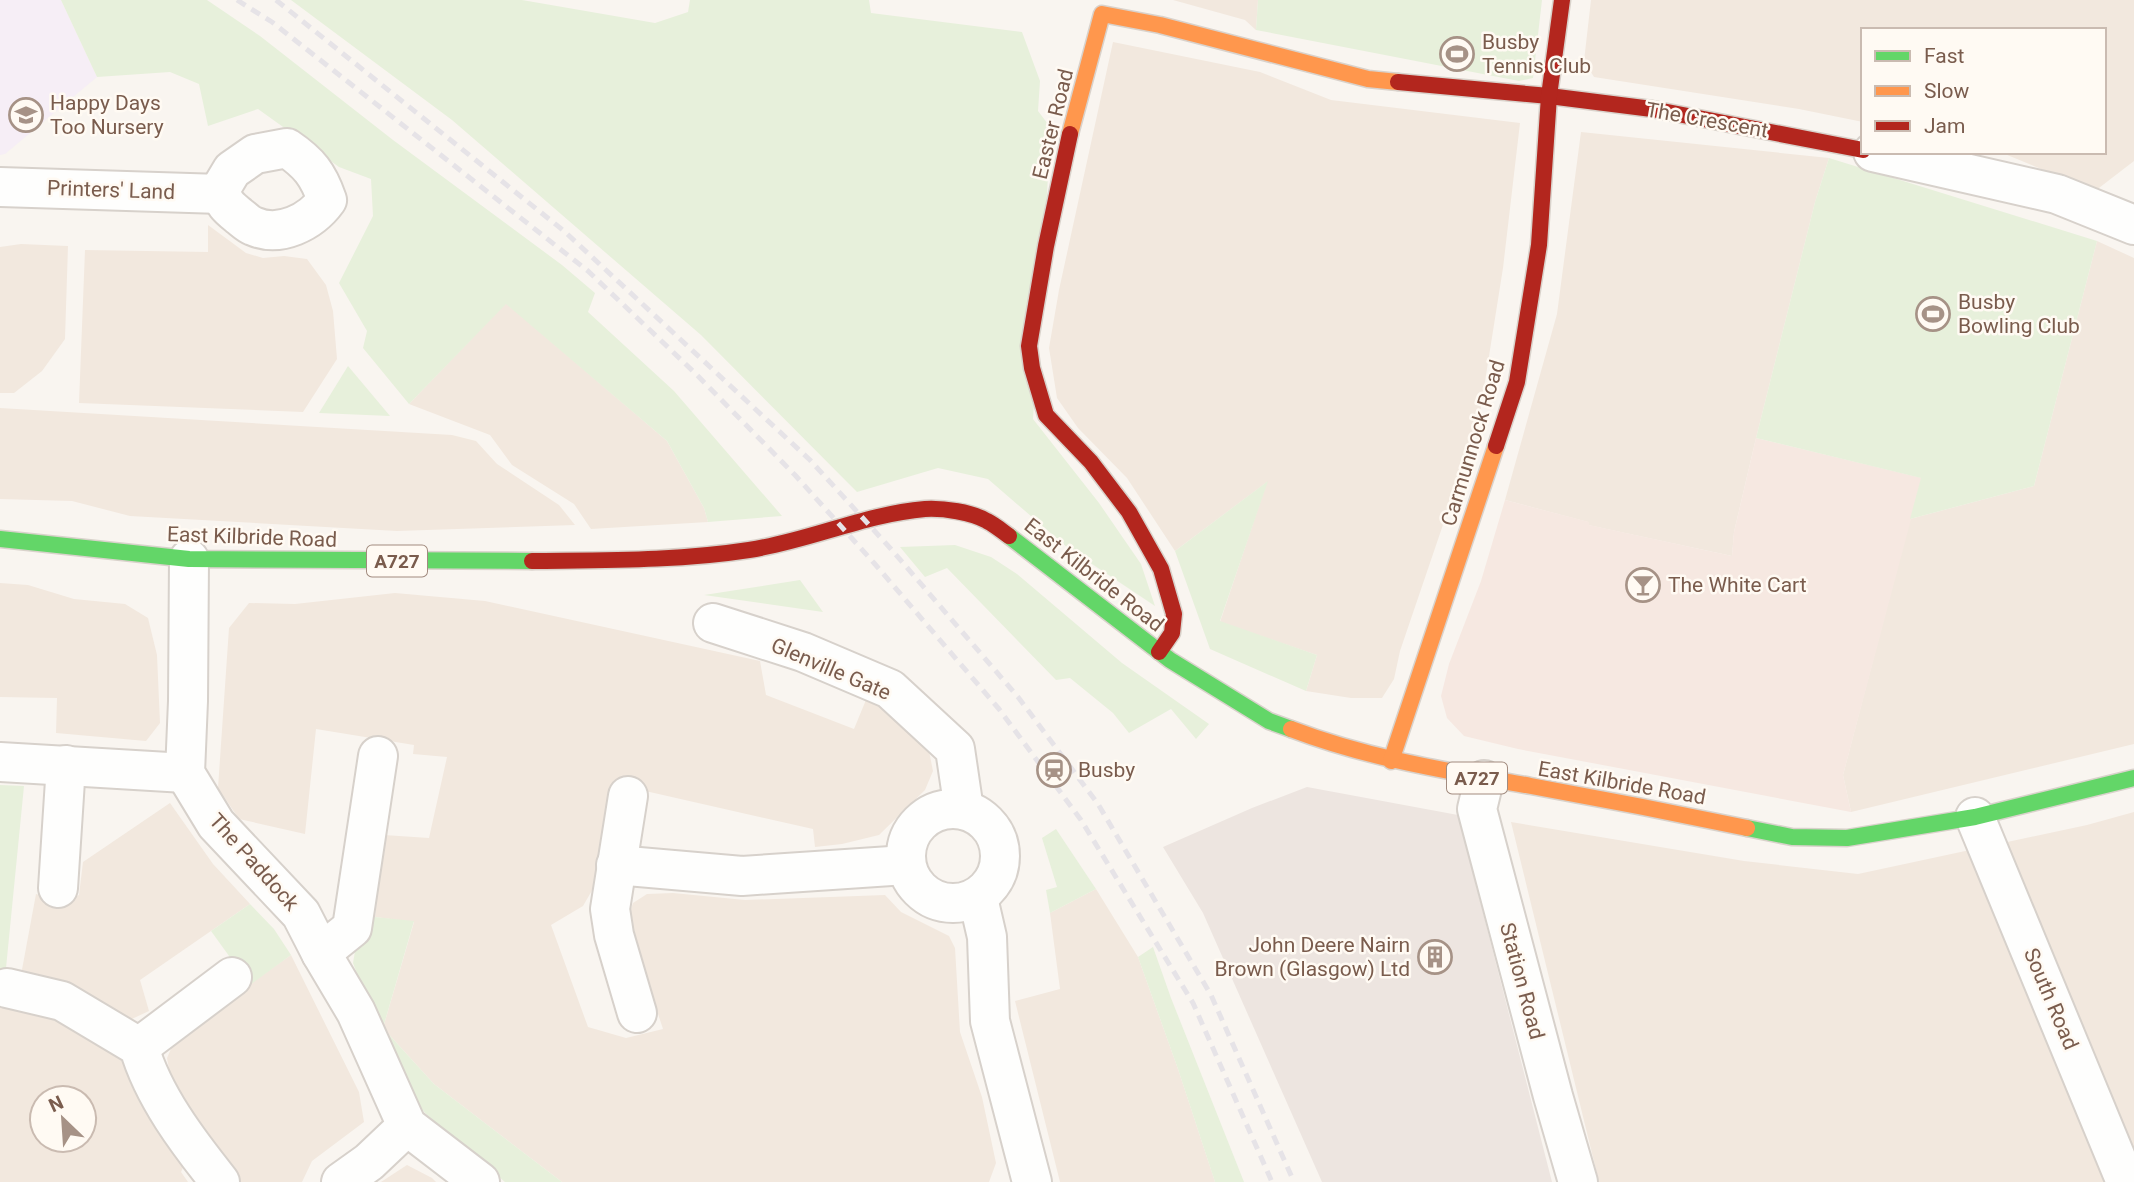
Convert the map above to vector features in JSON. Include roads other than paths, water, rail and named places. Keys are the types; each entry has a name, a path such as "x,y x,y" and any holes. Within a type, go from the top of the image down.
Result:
{"main road":[{"name":"Carmunnock Road","path":"1391,761 1517,382 1539,244 1549,96 1562,0"},
{"name":"Easter Road","path":"1159,652 1172,633 1174,614 1161,569 1129,512 1091,462 1046,415 1032,368 1029,346 1066,151 1102,14 1160,25 1368,79 1549,96"},
{"name":"The Crescent","path":"1549,96 1651,109 1861,150"},
{"name":"East Kilbride Road","path":"0,539 189,559 488,562 698,556 793,542 883,516 928,509 956,512 985,519 1023,545 1159,652 1269,721 1331,744 1391,761 1484,780 1615,801 1792,837 1847,838 1975,817 2134,778"}],"street":[{"path":"1882,154 2057,194 2134,225"},
{"name":"Printers' Land","path":"0,187 221,194"},
{"path":"0,762 186,773 189,559"},
{"name":"Glenville Gate","path":"713,623 803,652 890,689 955,750 964,810"},
{"path":"321,953 352,928 378,756"},
{"path":"58,888 66,765"},
{"name":"The Paddock","path":"186,773 216,824 301,914 356,1012 407,1126 480,1182"},
{"name":"Station Road","path":"1484,780 1477,809 1578,1182"},
{"path":"628,796 610,909 614,935 638,1013"},
{"path":"948,809 964,810 981,817 994,831 1001,849 1000,867 992,885 978,898 964,903 948,904 921,892 911,879 906,865 906,849 911,834 920,822 933,813 948,809"},
{"name":"South Road","path":"1975,817 2126,1182"},
{"path":"616,865 742,876 906,865"},
{"path":"978,898 986,937 990,1021 1032,1182"},
{"path":"139,1046 232,977"},
{"path":"7,988 62,1001 139,1046 144,1064 159,1094 208,1169 220,1182"},
{"path":"341,1182 369,1162 407,1126"}],"railway":[{"path":"237,0 272,22 588,271 696,374 795,475 874,563 999,709 1081,820 1193,1003 1272,1182"},
{"path":"276,0 564,231 810,460 891,549 1018,697 1098,804 1211,995 1294,1182"}],"place":[{"name":"Busby Tennis Club","path":"1457,54"},
{"name":"Happy Days Too Nursery","path":"26,115"},
{"name":"Busby Bowling Club","path":"1933,314"},
{"name":"The White Cart","path":"1643,585"},
{"name":"Busby","path":"1054,770"},
{"name":"John Deere Nairn Brown (Glasgow) Ltd","path":"1435,957"}]}
